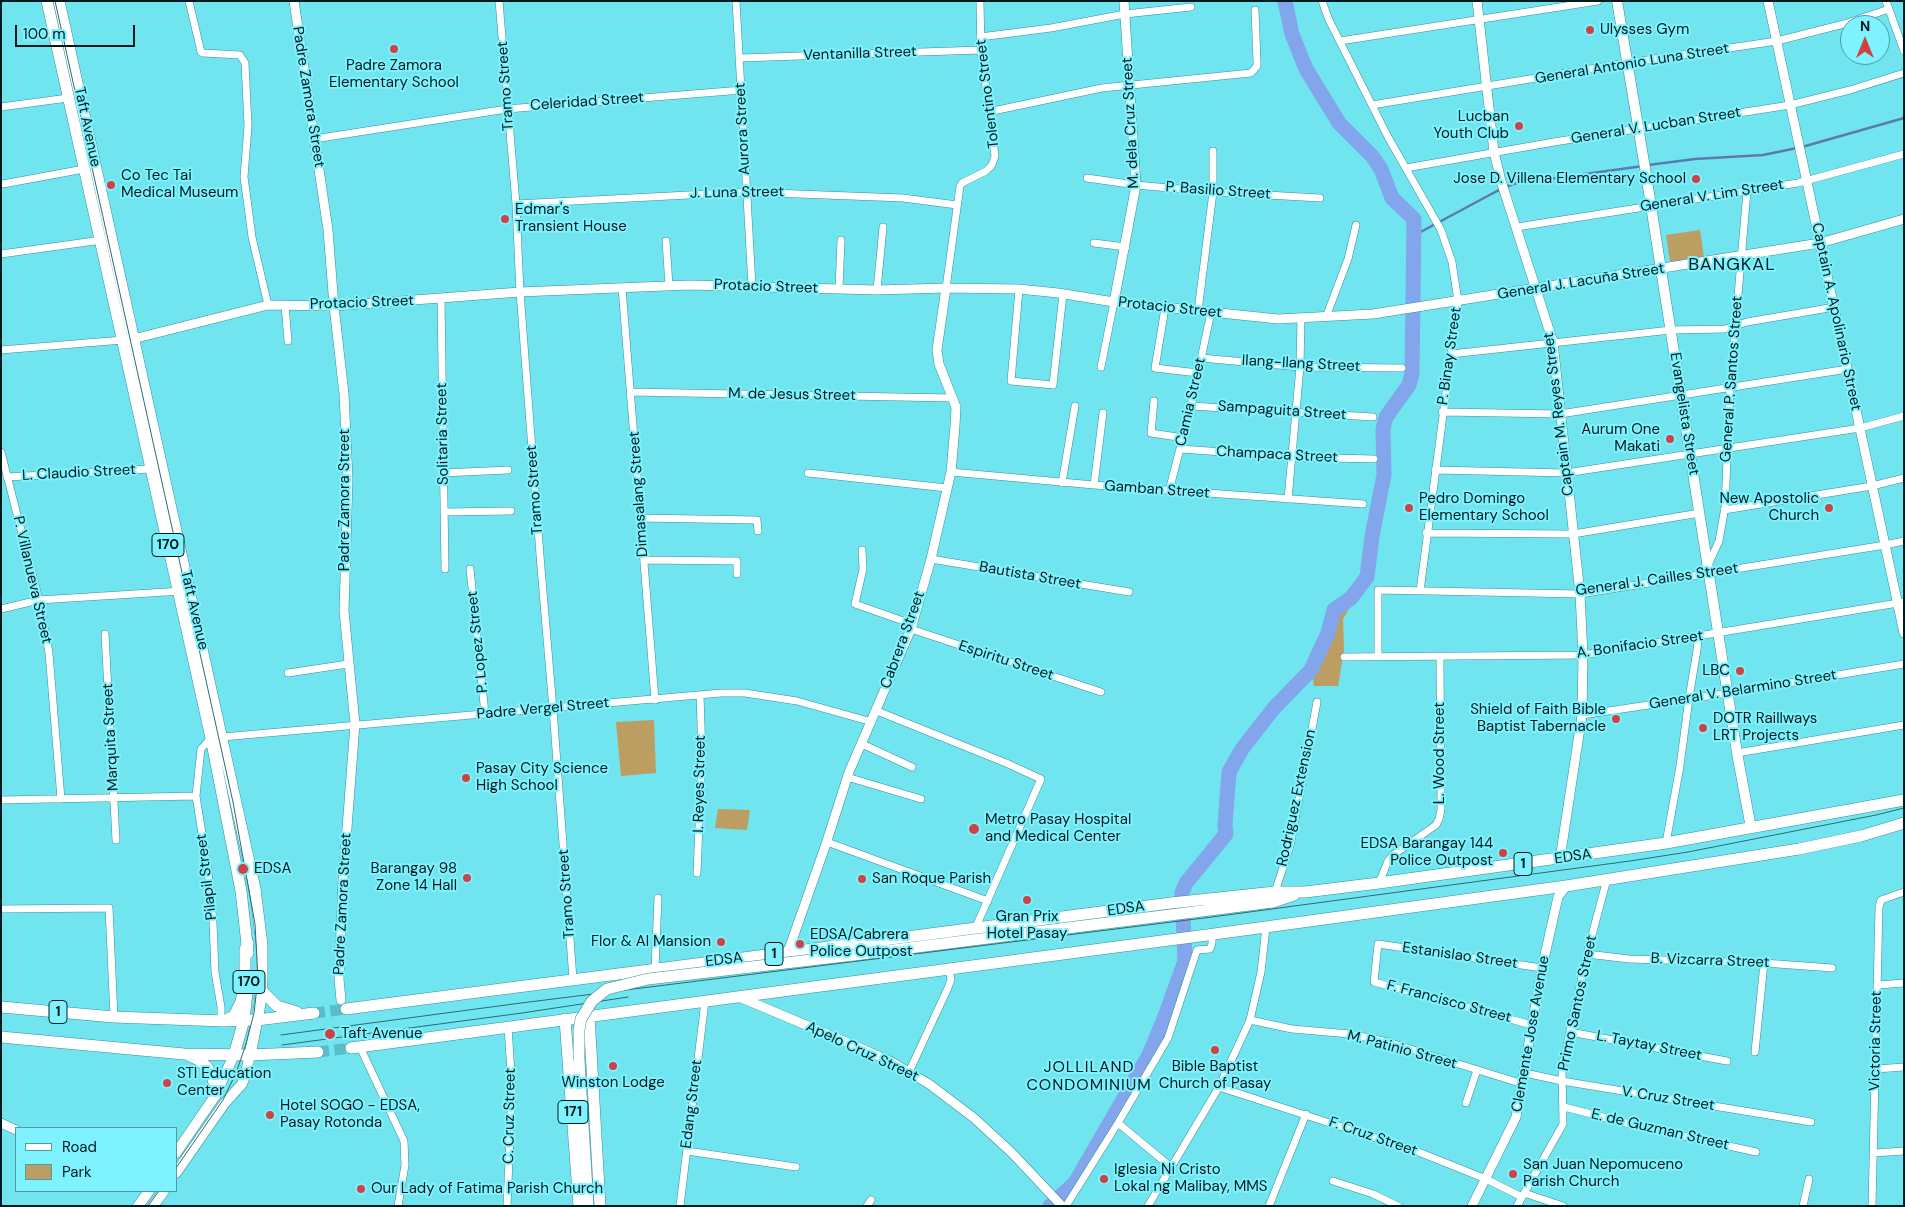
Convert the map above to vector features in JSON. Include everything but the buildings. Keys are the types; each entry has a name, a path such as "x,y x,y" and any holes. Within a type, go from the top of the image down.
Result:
{"main road":[{"name":"Taft Avenue","path":"47,1 58,23 216,737 255,888 262,945 261,990 257,1020 245,1076 242,1084 224,1104 178,1170"},
{"name":"Taft Avenue","path":"59,1 58,23 68,98 78,114 84,169 96,196"},
{"name":"Evangelista Street","path":"1617,1 1682,395 1750,828"},
{"name":"Taft Avenue","path":"129,340 150,469 184,591"},
{"name":"Taft Avenue","path":"178,1150 214,1096 234,1055 244,1020 249,978 248,943 241,891 216,737"},
{"name":"1","path":"1884,804 1904,792"},
{"name":"EDSA","path":"344,1005 655,969 1171,903 1204,905 1274,892 1305,892 1379,883 1666,843 1904,800"},
{"name":"EDSA","path":"356,1048 1566,886 1799,849 1885,830 1904,823"},
{"name":"EDSA","path":"1885,830 1904,830"},
{"path":"588,1206 579,1060 579,1030 588,1006 596,996 606,989 648,979 1204,905 1273,902 1305,892"},
{"path":"222,1021 234,1016 241,1002 245,981 245,950 248,943"},
{"name":"1","path":"1,1007 114,1017 222,1021 257,1020 314,1013 285,1010 272,1002 261,990"},
{"name":"171","path":"589,1016 600,1206"},
{"name":"171","path":"565,1019 579,1206"},
{"name":"1","path":"1,1037 184,1054 250,1055 318,1052"},
{"path":"184,1054 199,1060 206,1067 213,1081 214,1096"},
{"path":"569,1063 574,1056 581,1054 587,1056 592,1061"},
{"path":"138,1206 148,1192"},
{"path":"153,1206 163,1192"}],"street":[{"path":"189,1 201,52 203,54 240,55 245,63 248,126 244,177 252,237 268,305"},
{"name":"Padre Zamora Street","path":"294,1 328,230 344,394 348,479 348,537 344,605 355,724 343,880 339,979 344,1005"},
{"name":"Tramo Street","path":"499,1 516,204 520,292 573,979"},
{"name":"Aurora Street","path":"736,1 752,286"},
{"name":"Tolentino Street","path":"946,288 960,186 962,183 986,171 993,163 995,156 981,50 980,1"},
{"name":"M. dela Cruz Street","path":"1114,302 1126,247 1136,185 1124,1"},
{"name":"P. Binay Street","path":"1322,1 1372,105 1441,230 1452,262 1458,301 1434,470 1420,591"},
{"name":"Captain M. Reyes Street","path":"1477,1 1494,152 1501,181 1553,342 1580,594 1583,655 1582,715 1560,859"},
{"path":"1340,41 1598,1"},
{"name":"Captain A. Apolinario Street","path":"1768,1 1835,307 1884,545 1900,603 1904,634"},
{"path":"1886,1 1904,51"},
{"path":"980,37 1051,28 1125,14 1191,7"},
{"name":"General Antonio Luna Street","path":"1372,105 1627,63 1777,41 1844,24 1889,9"},
{"path":"988,112 1102,88 1251,73 1258,62 1255,10"},
{"name":"Ventanilla Street","path":"740,58 981,50"},
{"name":"General V. Lucban Street","path":"1406,168 1494,152 1790,106 1904,73"},
{"name":"Celeridad Street","path":"314,139 507,108 742,90"},
{"path":"1,107 68,98"},
{"path":"1198,311 1213,192 1213,151"},
{"name":"General V. Lim Street","path":"1517,227 1807,181 1904,154"},
{"path":"3,184 84,169"},
{"name":"P. Basilio Street","path":"1087,178 1136,185 1213,192 1320,198"},
{"name":"General P. Santos Street","path":"1709,569 1719,541 1724,510 1734,326 1747,191"},
{"name":"J. Luna Street","path":"516,204 746,192 903,198 957,205"},
{"name":"General J. Lacuña Street","path":"1403,310 1820,243 1904,220"},
{"path":"1326,317 1348,259 1356,225"},
{"path":"877,290 883,227"},
{"path":"1,254 106,239"},
{"path":"839,289 841,240"},
{"path":"666,241 668,286"},
{"path":"1094,243 1126,247"},
{"name":"Protacio Street","path":"129,340 268,305 334,306 520,292 668,286 752,286 877,290 946,288 1019,290 1165,308 1278,319 1403,310"},
{"name":"Dimasalang Street","path":"622,288 655,700"},
{"name":"Cabrera Street","path":"788,952 827,842 847,777 877,711 911,627 931,559 950,472 955,426 956,407 939,364 937,350 946,288"},
{"path":"1019,290 1010,381 1053,385 1063,294"},
{"name":"Solitaria Street","path":"441,299 445,569"},
{"path":"1101,367 1114,302"},
{"path":"285,305 288,341"},
{"path":"1451,354 1670,330 1725,329 1835,307"},
{"path":"1165,308 1155,368 1198,373"},
{"name":"Camia Street","path":"1169,491 1192,406 1211,312"},
{"path":"1288,499 1300,367 1300,318"},
{"path":"1,350 129,340"},
{"name":"Ilang-Ilang Street","path":"1201,358 1300,367 1402,368"},
{"path":"1442,412 1560,414 1848,369"},
{"name":"M. de Jesus Street","path":"631,392 952,398"},
{"path":"1154,400 1151,433 1184,438"},
{"path":"1062,482 1075,406"},
{"name":"Sampaguita Street","path":"1192,406 1373,417"},
{"path":"1094,486 1103,413"},
{"path":"1434,470 1566,473 1860,428 1904,416"},
{"name":"Champaca Street","path":"1181,449 1291,457 1374,459"},
{"name":"P. Villanueva Street","path":"1,452 39,600 49,653 61,798"},
{"name":"L. Claudio Street","path":"7,477 150,469"},
{"path":"443,473 508,470"},
{"name":"Gamban Street","path":"950,472 1094,486 1363,504"},
{"path":"808,473 947,488"},
{"path":"1724,510 1872,486 1904,478"},
{"path":"444,512 510,511"},
{"path":"1426,532 1573,534 1700,513"},
{"path":"640,518 757,520 758,531"},
{"name":"General J. Cailles Street","path":"1378,656 1378,590 1580,594 1709,569 1904,541"},
{"name":"Espiritu Street","path":"862,550 863,569 855,604 911,627 1101,692"},
{"name":"Bautista Street","path":"931,559 1129,592"},
{"path":"644,560 737,561 737,574"},
{"name":"P. Lopez Street","path":"470,569 485,714"},
{"path":"1,609 39,600 184,591"},
{"name":"A. Bonifacio Street","path":"1344,657 1583,655 1900,603"},
{"name":"Marquita Street","path":"105,634 116,840"},
{"path":"1666,843 1680,766 1698,637"},
{"name":"L. Wood Street","path":"1379,883 1393,854 1436,825 1439,819 1441,810 1440,657"},
{"path":"288,673 348,664"},
{"name":"General V. Belarmino Street","path":"1582,715 1904,664"},
{"name":"Padre Vergel Street","path":"216,737 700,695 745,693 797,700 872,722"},
{"name":"I. Reyes Street","path":"697,873 702,756 700,695"},
{"name":"Rodriguez Extension","path":"1274,892 1290,846 1318,702"},
{"path":"877,711 1041,779 975,929"},
{"path":"1737,753 1904,725"},
{"name":"Pilapil Street","path":"216,737 201,748 196,796 208,871 215,972 222,1021"},
{"path":"862,744 912,767"},
{"path":"847,777 921,799"},
{"path":"1,800 196,796"},
{"path":"827,842 988,901"},
{"name":"Primo Santos Street","path":"1517,1206 1563,1124 1562,1068 1587,954 1607,880"},
{"name":"Clemente Jose Avenue","path":"1472,1206 1516,1117 1542,968 1558,897 1566,886"},
{"name":"Victoria Street","path":"1872,1206 1879,907 1881,900 1904,892"},
{"path":"655,969 658,898"},
{"path":"1,909 110,908 114,1017"},
{"path":"1148,1206 1219,1087 1250,1020 1261,972 1266,927"},
{"path":"1063,1205 1118,1123 1168,1038 1197,950 1211,948 1209,935"},
{"name":"Estanislao Street","path":"1378,944 1542,968"},
{"name":"F. Francisco Street","path":"1378,944 1374,982 1532,1025"},
{"name":"B. Vizcarra Street","path":"1587,954 1629,958 1764,963 1832,968"},
{"path":"1755,1052 1764,963"},
{"path":"910,1072 951,980 949,969"},
{"path":"1878,985 1904,983"},
{"name":"Apelo Cruz Street","path":"738,997 858,1047 910,1072 929,1084 974,1118 1012,1153 1063,1205"},
{"name":"Edang Street","path":"680,1206 705,1001"},
{"name":"M. Patinio Street","path":"1250,1020 1292,1029 1350,1034 1388,1042 1523,1084"},
{"name":"C. Cruz Street","path":"507,1206 512,1088 508,1027"},
{"name":"L. Taytay Street","path":"1570,1032 1727,1061"},
{"path":"356,1048 404,1141 405,1165 398,1206"},
{"path":"1876,1069 1904,1067"},
{"path":"1466,1103 1477,1070"},
{"name":"V. Cruz Street","path":"1525,1073 1562,1081 1811,1122"},
{"name":"F. Cruz Street","path":"1219,1087 1416,1151 1523,1195 1563,1206"},
{"name":"E. de Guzman Street","path":"1564,1107 1756,1152"},
{"path":"1269,1206 1306,1114"},
{"path":"1,1123 15,1130"},
{"path":"1118,1123 1170,1167"},
{"path":"686,1151 796,1167"},
{"path":"1874,1153 1904,1151"},
{"path":"1803,1206 1809,1179"},
{"path":"1333,1181 1373,1194 1398,1206"}],"green space":[{"path":"1700,230 1704,257 1670,262 1666,235"},
{"path":"1349,609 1343,619 1344,651 1338,686 1314,686 1313,679 1338,615"},
{"path":"654,720 656,773 621,776 616,722"},
{"path":"718,809 750,810 747,830 715,828"}],"waterway":[{"path":"1050,1206 1075,1183 1149,1055 1164,1019 1185,961 1182,893 1186,883 1226,834 1229,772 1242,749 1274,708 1311,670 1328,633 1334,610 1351,598 1367,577 1372,536 1384,475 1383,429 1386,417 1409,385 1412,374 1414,219 1392,198 1381,169 1372,156 1339,123 1306,69 1292,34 1285,1"},
{"path":"1802,147 1904,118"},
{"path":"1648,165 1695,159 1763,155 1797,148"},
{"path":"1415,235 1513,184 1643,166"}],"tunnel":[{"path":"314,1013 346,1009"},
{"path":"318,1052 351,1048"}],"tram line":[{"path":"55,1 233,802 255,924 258,978 254,1013 246,1044 236,1073 223,1100 178,1165"},
{"path":"281,1035 521,1003 1212,917 1630,861 1688,852 1904,808"},
{"path":"282,1045 628,997"},
{"path":"148,1206 158,1192"}],"place":[{"name":"Ulysses Gym","path":"1590,30"},
{"name":"Padre Zamora Elementary School","path":"394,49"},
{"name":"Lucban Youth Club","path":"1519,126"},
{"name":"Jose D. Villena Elementary School","path":"1696,179"},
{"name":"Co Tec Tai Medical Museum","path":"111,185"},
{"name":"Edmar's Transient House","path":"505,219"},
{"name":"Aurum One Makati","path":"1670,439"},
{"name":"Pedro Domingo Elementary School","path":"1409,508"},
{"name":"New Apostolic Church","path":"1829,508"},
{"name":"LBC","path":"1740,671"},
{"name":"Shield of Faith Bible Baptist Tabernacle","path":"1616,719"},
{"name":"DOTR Raillways LRT Projects","path":"1703,728"},
{"name":"Pasay City Science High School","path":"466,778"},
{"name":"Metro Pasay Hospital and Medical Center","path":"974,829"},
{"name":"EDSA Barangay 144 Police Outpost","path":"1503,853"},
{"name":"EDSA","path":"243,869"},
{"name":"Barangay 98 Zone 14 Hall","path":"467,878"},
{"name":"San Roque Parish","path":"862,879"},
{"name":"Gran Prix Hotel Pasay","path":"1027,900"},
{"name":"Flor & Al Mansion","path":"721,942"},
{"name":"EDSA/Cabrera Police Outpost","path":"800,944"},
{"name":"Taft Avenue","path":"330,1034"},
{"name":"Bible Baptist Church of Pasay","path":"1215,1050"},
{"name":"Winston Lodge","path":"613,1066"},
{"name":"STI Education Center","path":"167,1083"},
{"name":"Hotel SOGO - EDSA, Pasay Rotonda","path":"270,1115"},
{"name":"San Juan Nepomuceno Parish Church","path":"1513,1174"},
{"name":"Iglesia Ni Cristo Lokal ng Malibay, MMS","path":"1104,1179"},
{"name":"Our Lady of Fatima Parish Church","path":"361,1189"}],"district":[{"name":"BANGKAL","path":"1732,265"},
{"name":"JOLLILAND CONDOMINIUM","path":"1089,1077"}]}
